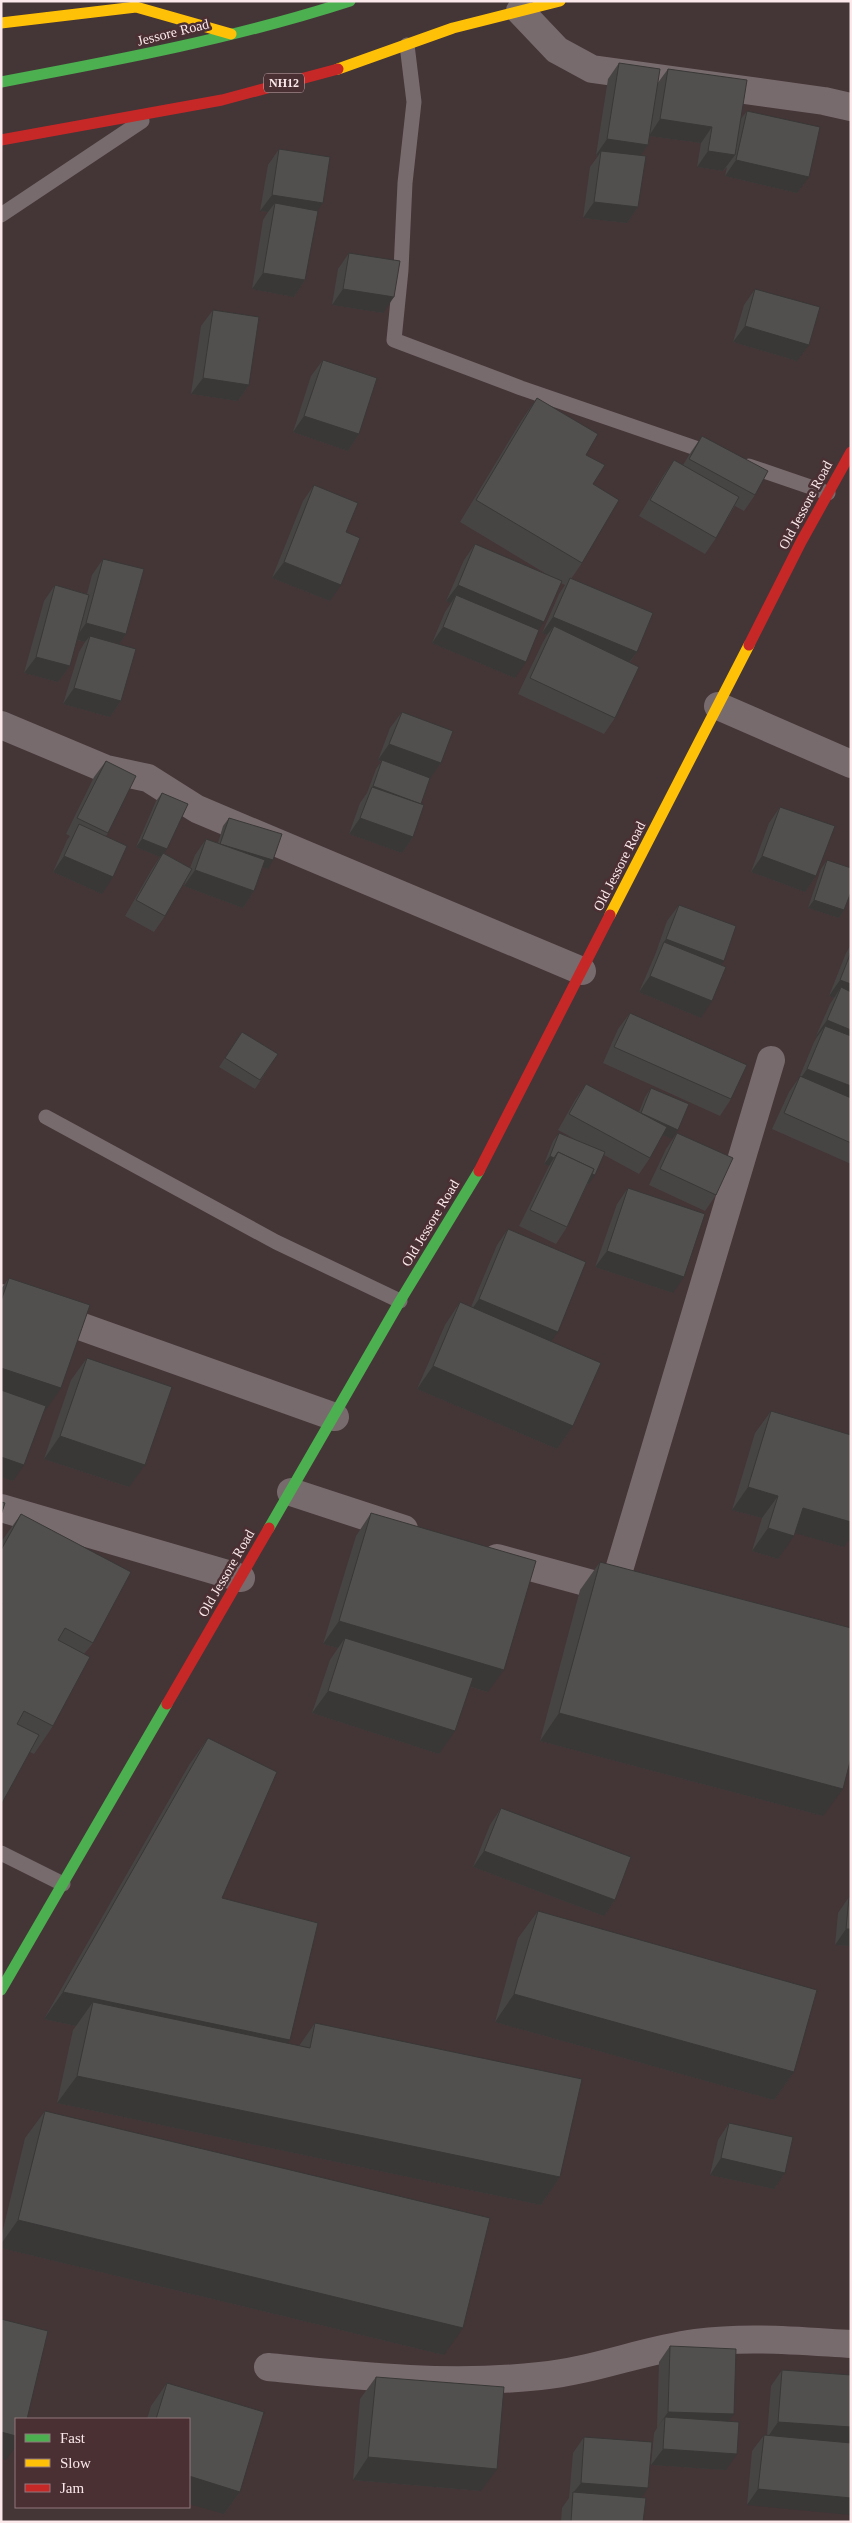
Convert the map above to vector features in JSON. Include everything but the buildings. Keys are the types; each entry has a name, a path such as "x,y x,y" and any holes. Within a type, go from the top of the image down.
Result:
{"main road":[{"name":"Jessore Road","path":"1,82 120,60 294,19 350,1"},
{"name":"NH12","path":"1,140 222,100 337,69 453,28 560,1"},
{"path":"1,23 109,6 136,7 232,34"},
{"name":"Old Jessore Road","path":"1,1990 335,1417 400,1301 484,1163 718,706 851,452"}],"street":[{"path":"520,12 558,50 592,69 851,106"},
{"path":"718,706 851,764"},
{"path":"1,725 106,769 148,778 197,809 582,971"},
{"path":"613,1590 771,1060"},
{"path":"1,1298 335,1417"},
{"path":"291,1492 428,1537"},
{"path":"1,1508 241,1578"},
{"path":"474,1552 646,1599"},
{"path":"268,2367 386,2380 485,2381 559,2373 694,2343 746,2339 851,2344"}],"lane":[{"path":"408,44 414,102 404,183 401,270 394,340 521,388 828,493"},
{"path":"1,215 154,113"},
{"path":"46,1117 276,1242 400,1301"},
{"path":"1,1853 63,1884"}],"traffic: fast":[{"path":"1,82 220,37 350,1"},
{"path":"269,1528 400,1301 479,1171"},
{"path":"1,1990 167,1704"}],"traffic: slow":[{"path":"338,69 453,28 560,1"},
{"path":"1,23 136,7 231,34"},
{"path":"610,915 749,645"}],"traffic: jam":[{"path":"1,140 222,100 338,69"},
{"path":"749,645 801,542 851,452"},
{"path":"479,1171 610,915"},
{"path":"167,1704 269,1528"}]}
